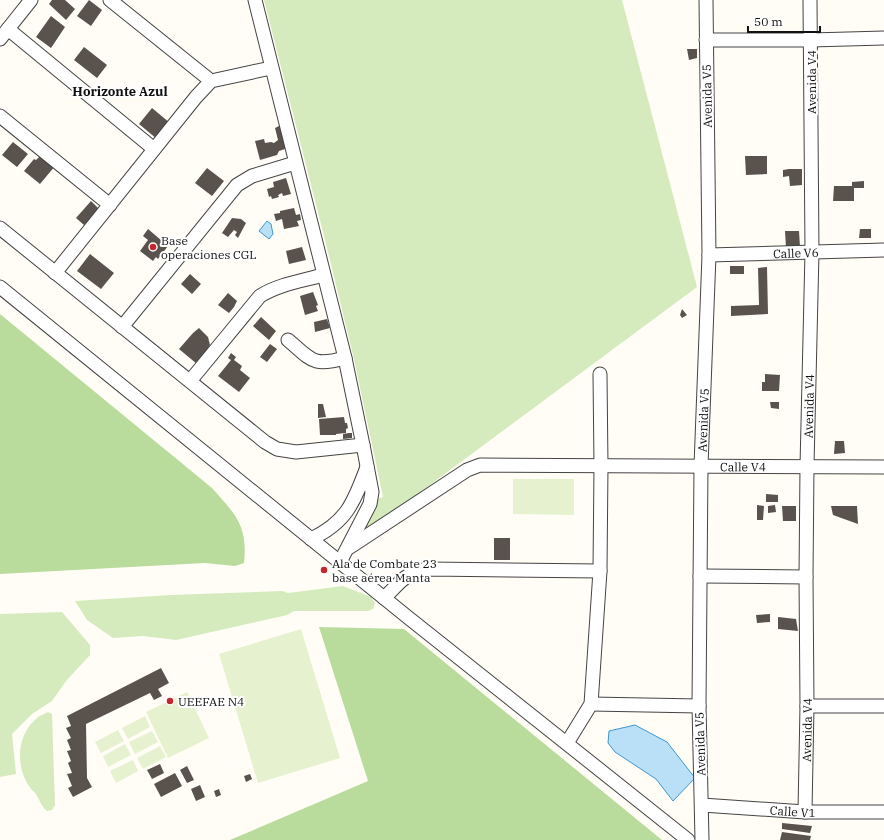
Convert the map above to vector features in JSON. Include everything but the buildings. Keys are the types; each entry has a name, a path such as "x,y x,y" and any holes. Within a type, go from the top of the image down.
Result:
{"street":[{"path":"31,0 4,34 154,149"},
{"path":"110,0 211,81"},
{"name":"Avenida V5","path":"702,840 699,706 701,466 709,254 706,0"},
{"name":"Avenida V4","path":"805,812 807,706 807,466 812,252 810,0"},
{"path":"253,2 272,68 345,358 372,492 370,504 340,562"},
{"path":"706,40 884,38"},
{"path":"55,273 196,97 211,81 272,68"},
{"path":"0,116 110,206"},
{"path":"122,326 237,185 252,176 296,163"},
{"path":"0,228 259,438 277,449 296,452 363,445"},
{"name":"Calle V6","path":"709,254 884,250"},
{"path":"190,381 260,296 269,290 280,286 323,275"},
{"path":"0,287 384,598 688,840"},
{"path":"288,340 313,361 320,363 345,358"},
{"path":"568,744 591,704 600,571 600,374"},
{"name":"Calle V4","path":"349,547 467,470 480,465 884,467"},
{"path":"311,538 325,532 339,522 352,503 367,467"},
{"path":"384,598 408,574 417,570 600,571"},
{"path":"700,576 806,576"},
{"path":"591,704 699,706"},
{"path":"807,706 884,706"},
{"name":"Calle V1","path":"702,805 805,812 884,812"}],"green space":[{"path":"264,0 622,0 697,287 388,516 361,532 377,499 383,497 354,359"},
{"path":"0,314 212,488 233,513 242,529 245,550 244,563 235,566 205,563 0,574"},
{"path":"513,479 574,479 574,515 513,514"},
{"path":"343,586 371,597 375,603 373,609 368,611 294,611 287,615 176,640 143,636 113,638 87,620 75,601 171,595 282,591 288,593"},
{"path":"62,612 90,645 90,655 66,681 52,701 32,714 12,734 16,774 0,777 0,614"},
{"path":"319,627 404,629 662,840 230,840 368,781"},
{"path":"301,629 340,758 258,783 219,654"},
{"path":"187,692 209,738 168,758 146,712"},
{"path":"48,712 52,714 55,805 52,810 47,811 26,781 20,762 20,752 25,733 30,725 38,717"},
{"path":"145,716 150,727 128,739 122,728"},
{"path":"118,730 124,741 101,753 95,742"},
{"path":"152,731 158,742 135,754 129,742"},
{"path":"125,744 131,755 108,767 103,756"},
{"path":"160,746 166,757 143,769 137,758"},
{"path":"133,760 138,771 116,783 110,771"}],"water":[{"path":"267,221 271,224 273,234 269,239 259,231"},
{"path":"635,725 667,742 695,778 673,801 656,779 615,752 608,743 609,731"}],"place":[{"name":"Base operaciones CGL","path":"153,247"},
{"name":"Ala de Combate 23 base aérea Manta","path":"324,570"},
{"name":"UEEFAE N4","path":"170,701"}],"district":[{"name":"Horizonte Azul","path":"120,91"}]}
